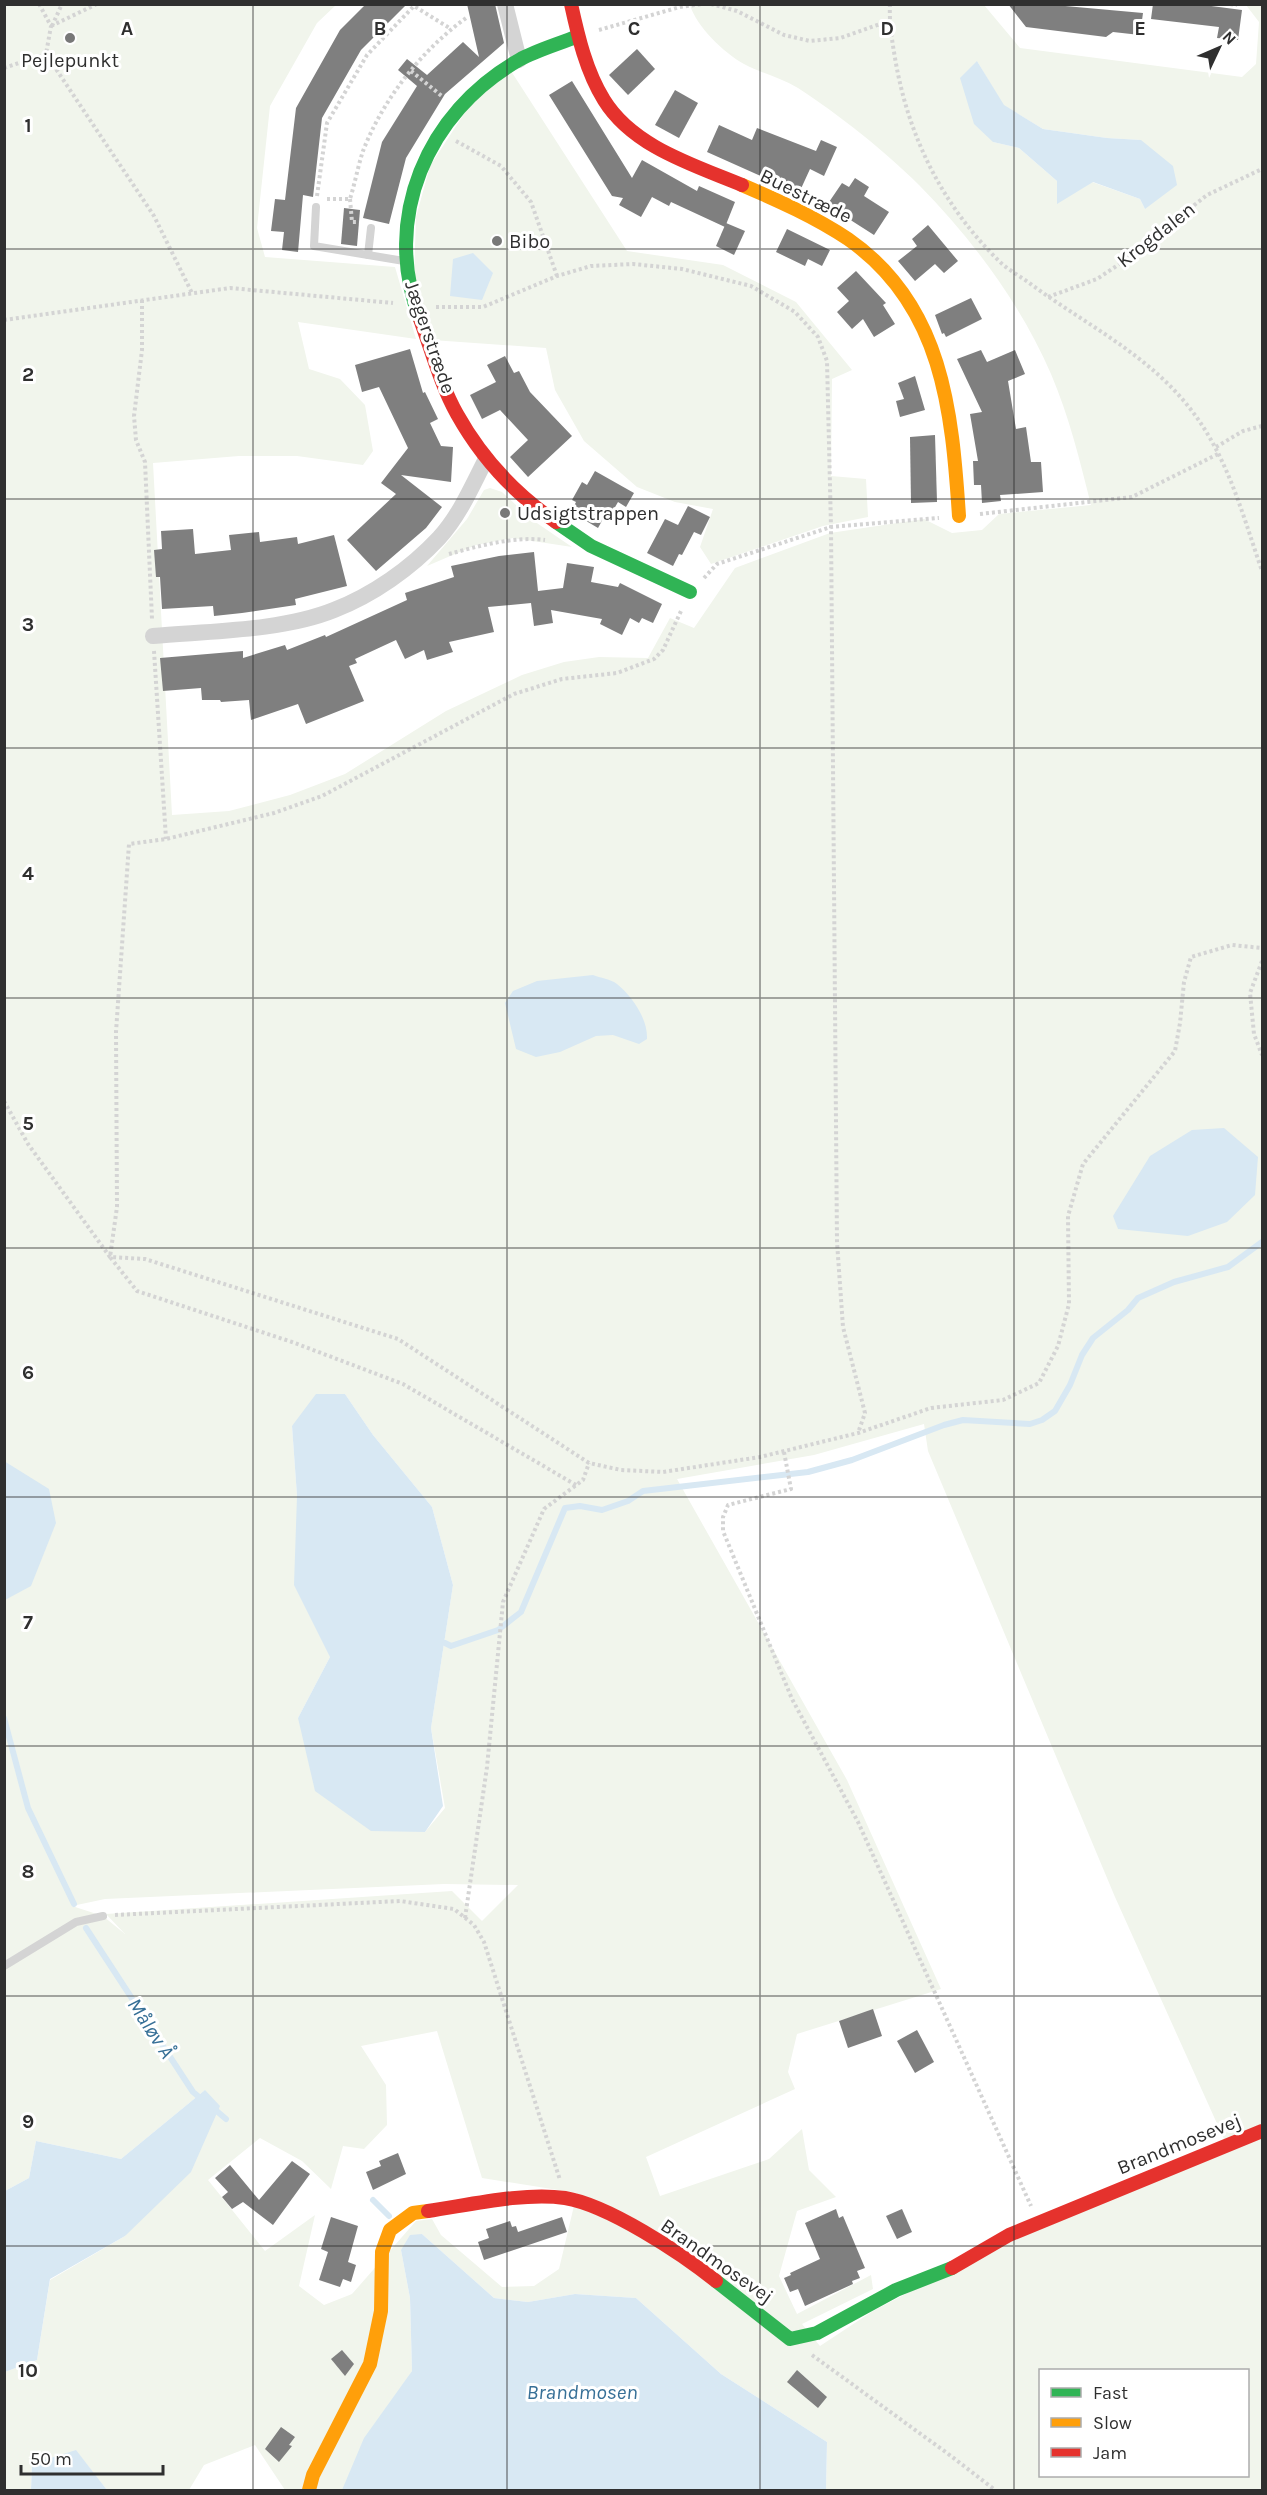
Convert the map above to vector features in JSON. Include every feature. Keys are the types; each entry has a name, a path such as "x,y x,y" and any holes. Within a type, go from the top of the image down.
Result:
{"street":[{"path":"505,4 519,60"},
{"name":"Buestræde","path":"571,4 578,36 596,83 609,109 627,127 658,149 802,211 830,226 855,242 893,278 924,328 945,387 954,436 959,516"},
{"name":"Jægerstræde","path":"578,36 519,60 480,87 440,133 420,168 407,213 405,261 415,307 456,412 486,459 532,506 591,546 690,592"},
{"path":"153,636 278,625 334,611 375,589 411,565 440,537 461,508 486,459"},
{"name":"Brandmosevej","path":"309,2490 314,2475 369,2364 381,2311 382,2252 390,2230 413,2213 518,2198 565,2198 613,2214 698,2266 790,2339 817,2333 896,2290 952,2268 1009,2235 1263,2131"}],"lane":[{"path":"316,207 314,246 405,261"},
{"path":"368,255 371,228"},
{"path":"4,1966 76,1922 103,1916"}],"path":[{"path":"39,4 51,26"},
{"path":"62,4 51,26 46,54 154,216 192,293"},
{"path":"51,26 98,4"},
{"path":"578,36 680,7 704,4"},
{"path":"711,4 737,11 784,35 810,41 840,38 889,21"},
{"path":"890,4 889,21 901,94 923,156 958,213 999,261 1047,297 1130,351 1173,389 1199,419 1220,453 1234,485 1263,571"},
{"path":"1230,4 1237,5"},
{"path":"451,28 414,6 367,55 327,123 317,199 350,199 363,150 401,82 451,28 466,18"},
{"path":"4,68 46,54"},
{"path":"411,71 459,110"},
{"path":"440,133 501,166 531,202 556,276"},
{"name":"Krogdalen","path":"1047,297 1097,279 1121,263 1207,195 1263,169"},
{"path":"4,320 230,288 379,301 415,307 483,307 556,276 591,266 633,264 682,269 751,286 795,312 818,337 827,362 831,527 837,1242 843,1327 865,1413 858,1433"},
{"path":"142,300 142,350 134,416 136,440 145,462"},
{"path":"1216,447 1243,431 1263,426"},
{"path":"110,1257 117,1208 116,1032 129,844 166,839 274,813 322,796 514,694 562,679 617,673 654,659 663,650 690,592 717,564 831,527 1132,497 1220,453"},
{"path":"444,556 477,547 532,539 555,542"},
{"path":"110,1257 145,1259 398,1340 589,1463 621,1470 663,1472 784,1452 858,1433 932,1408 1003,1400 1039,1383 1058,1346 1069,1304 1068,1216 1083,1164 1175,1051 1184,982 1191,957 1232,945 1263,948"},
{"path":"1263,961 1250,993 1254,1034 1263,1055"},
{"path":"4,1101 28,1144 137,1291 292,1342 403,1384 576,1485"},
{"path":"784,1452 791,1489 728,1505 723,1517 723,1531 792,1699 863,1833 1038,2223"},
{"path":"465,1918 487,1767 503,1602 544,1509 583,1480 589,1463"},
{"path":"103,1916 400,1901 454,1909 474,1925 484,1942 565,2198"},
{"path":"790,2339 995,2490"}],"shaded area":[{"path":"5,5 336,5 317,23 270,106 257,228 265,257 395,267 416,339 298,322 309,369 340,379 365,405 373,451 363,465 297,456 239,456 153,463 172,815 229,811 290,795 345,774 446,711 522,675 564,662 599,657 648,658 670,618 694,628 735,568 830,533 924,519 952,533 982,530 999,514 1091,505 1069,422 1039,348 994,274 958,227 906,172 845,121 798,88 744,64 728,53 704,30 690,5 984,5 1020,48 1242,77 1256,64 1259,22 1246,5 1262,5 1262,2490 826,2490 827,2442 721,2374 636,2298 575,2294 528,2302 494,2298 422,2234 401,2250 410,2298 412,2371 343,2490 285,2490 255,2445 204,2465 189,2490 107,2490 76,2451 32,2464 31,2490 5,2490 5,2372 37,2360 50,2280 125,2236 205,2090 121,2159 36,2141 29,2178 5,2191","holes":["977,61 1003,105 1043,129 1107,138 1141,140 1145,209 1140,199 1092,182 1057,203 1057,181 1019,148 993,142","345,1394 373,1435 432,1507 453,1585 431,1728 445,1808 425,1832 298,1718 330,1657 297,1496 292,1426","924,1424 928,1451 1115,1897 1228,2148 1011,2239 873,2311 820,2346 802,2324 873,2289 871,2275 797,2314 779,2276 797,2211 836,2197 809,2170 802,2129 769,2159 660,2196 646,2157 795,2089 788,2072 797,2034 941,1989 847,1780 677,1479 814,1455","444,1884 518,1885 482,1921 452,1891 106,1914 125,1934 103,1916 72,1906 105,1899","437,2031 482,2178 577,2193 559,2269 534,2286 502,2287 441,2235 432,2219 416,2221 352,2294 324,2305 299,2286 315,2215 265,2251 208,2180 260,2138 302,2161 331,2189 343,2146 364,2149 387,2125 386,2085 361,2046"]},
{"path":"511,71 627,251 723,265 796,302 852,370 832,379 831,476 866,479 868,517 823,526 711,564 700,547 713,509 675,502 637,487 584,441 555,390 546,348 432,340 414,281 416,217 430,166 471,103"},
{"path":"490,488 502,492 531,519 572,547 513,538 476,545 427,566 467,519 484,490"}],"water":[{"path":"977,61 1004,105 1043,129 1107,138 1141,140 1173,166 1177,185 1145,209 1140,199 1093,182 1057,204 1057,181 1019,148 993,142 974,124 960,78"},
{"path":"473,253 493,273 482,300 450,296 453,259"},
{"path":"593,975 615,982 623,989 642,1016 647,1039 639,1044 613,1035 596,1036 560,1052 536,1057 516,1049 505,1003 513,991 537,981"},
{"path":"1224,1128 1258,1157 1255,1195 1227,1222 1188,1236 1118,1229 1113,1216 1150,1156 1192,1130"},
{"path":"316,1394 345,1394 373,1435 432,1507 453,1585 431,1728 443,1806 425,1832 371,1831 315,1791 298,1718 330,1657 294,1585 297,1496 292,1426"},
{"path":"4,1461 49,1489 56,1523 31,1586 5,1600"},
{"path":"205,2090 220,2106 191,2172 125,2236 50,2279 37,2360 5,2372 5,2191 29,2178 36,2141 121,2159"},
{"name":"Brandmosen","path":"422,2234 494,2298 528,2302 575,2294 636,2298 721,2374 827,2442 826,2490 342,2490 364,2438 412,2371 410,2298 401,2250 410,2235"},
{"path":"76,2450 107,2490 31,2490 32,2464"}],"building":[{"path":"366,4 407,4 361,50 322,118 313,197 303,195 298,252 282,250 284,232 271,231 275,199 285,200 296,108 340,30"},
{"path":"467,4 495,4 504,43 445,94 406,158 389,224 363,218 382,142 417,86 398,70 407,59 427,75 463,42 479,57"},
{"path":"1008,4 1043,4 1143,13 1140,35 1113,32 1106,37 1026,27"},
{"path":"1153,4 1196,4 1242,10 1238,40 1217,38 1219,27 1151,19"},
{"path":"637,49 655,69 628,95 609,75"},
{"path":"572,81 632,178 642,160 697,191 699,186 735,202 725,227 671,202 669,206 652,197 641,217 619,205 623,198 612,196 549,95"},
{"path":"675,90 698,103 679,138 655,125"},
{"path":"719,125 752,140 757,128 816,151 821,140 837,147 824,176 810,169 799,193 707,152"},
{"path":"855,178 869,187 864,196 889,212 874,235 827,205 842,183 849,187"},
{"path":"344,208 360,210 357,246 341,244"},
{"path":"726,223 745,231 734,255 716,246"},
{"path":"928,225 958,261 944,273 935,264 915,281 898,261 917,246 912,239"},
{"path":"787,229 830,250 822,266 808,259 805,266 776,252"},
{"path":"856,271 886,303 883,305 895,324 874,337 863,319 852,329 837,312 849,301 837,288"},
{"path":"971,298 982,319 946,337 944,333 942,334 935,315"},
{"path":"410,349 423,393 425,392 438,419 430,423 441,446 453,447 451,482 401,475 442,507 426,528 376,571 347,540 396,494 381,483 408,448 379,387 362,392 355,365"},
{"path":"981,350 987,362 1015,350 1025,374 1008,381 1016,429 1026,427 1031,462 1041,462 1043,492 1000,495 1001,501 982,503 981,485 974,485 973,461 978,461 970,414 982,412 957,359"},
{"path":"505,356 514,373 519,371 530,392 572,436 528,477 510,457 528,440 500,410 482,419 470,395 496,382 487,365"},
{"path":"915,376 925,410 900,417 896,401 904,399 898,383"},
{"path":"935,435 937,502 911,503 910,437"},
{"path":"595,471 634,493 626,507 618,502 607,521 603,519 598,528 571,512 576,502 572,500 582,482 587,485"},
{"path":"688,506 710,517 701,535 694,532 682,555 679,554 673,566 647,553 665,519 678,525"},
{"path":"193,529 195,554 231,550 229,535 259,532 260,542 297,537 298,544 334,535 347,586 295,599 296,605 242,613 214,616 213,606 162,609 160,577 156,577 154,550 162,549 161,531"},
{"path":"534,552 538,591 563,588 567,563 594,567 591,582 618,587 620,583 662,604 653,623 642,618 639,623 630,618 622,635 600,624 602,619 551,610 553,623 534,626 531,603 488,607 494,632 449,642 453,652 427,660 424,650 405,659 396,640 355,659 357,663 349,666 364,701 306,724 298,704 251,720 249,700 221,702 220,700 202,700 201,688 163,691 160,658 243,651 243,658 285,645 287,650 325,635 326,637 407,600 405,593 454,577 451,566 499,556"},
{"path":"873,2009 882,2036 848,2048 839,2021"},
{"path":"917,2030 934,2062 915,2073 897,2041"},
{"path":"398,2153 406,2174 373,2190 366,2172 381,2166 379,2161"},
{"path":"292,2161 310,2174 273,2225 243,2202 232,2209 222,2197 228,2192 215,2178 230,2165 259,2200"},
{"path":"836,2209 839,2218 843,2216 865,2268 857,2271 860,2278 852,2281 853,2284 805,2306 798,2289 790,2292 784,2278 820,2259 805,2223"},
{"path":"902,2209 912,2232 897,2239 886,2216"},
{"path":"331,2217 358,2226 348,2262 356,2265 351,2282 343,2279 340,2287 319,2280 328,2252 321,2249"},
{"path":"562,2217 567,2232 484,2260 478,2242 489,2238 486,2229 510,2221 512,2227 516,2226 518,2232"},
{"path":"342,2350 354,2364 345,2376 331,2359"},
{"path":"797,2370 827,2397 818,2408 787,2382"},
{"path":"281,2427 295,2437 289,2445 292,2446 279,2462 265,2449"}],"waterway":[{"path":"445,1643 451,1646 498,1630 521,1612 565,1508 580,1506 602,1510 628,1501 643,1491 808,1472 852,1460 963,1420 1030,1424 1042,1420 1055,1411 1070,1385 1082,1355 1093,1338 1128,1310 1138,1298 1174,1282 1228,1267 1262,1242"},
{"name":"Måløv Å","path":"4,1718 28,1808 74,1904"},
{"name":"Måløv Å","path":"86,1928 193,2092 204,2101"},
{"name":"Måløv Å","path":"212,2107 226,2119"},
{"name":"Måløv Å","path":"373,2200 389,2216"}],"traffic: fast":[{"path":"420,319 409,281 406,244 410,207 420,172 437,138 459,108 487,82 526,56 578,36"},
{"path":"556,522 591,546 690,592"},
{"path":"716,2281 790,2339 817,2333 896,2290 952,2268"}],"traffic: slow":[{"path":"742,185 810,216 848,239 880,266 904,295 923,328 946,400 959,516"},
{"path":"309,2490 313,2475 370,2364 381,2311 382,2252 390,2230 413,2213 428,2211"}],"traffic: jam":[{"path":"571,4 587,65 604,100 616,116 631,130 666,153 742,185"},
{"path":"420,319 446,392 466,430 500,474 556,522"},
{"path":"952,2268 1009,2235 1262,2131"},
{"path":"428,2211 514,2198 549,2197 582,2202 644,2232 684,2257 716,2281"}],"place":[{"name":"Pejlepunkt","path":"70,38"},
{"name":"Bibo","path":"497,241"},
{"name":"Udsigtstrappen","path":"505,513"}]}
